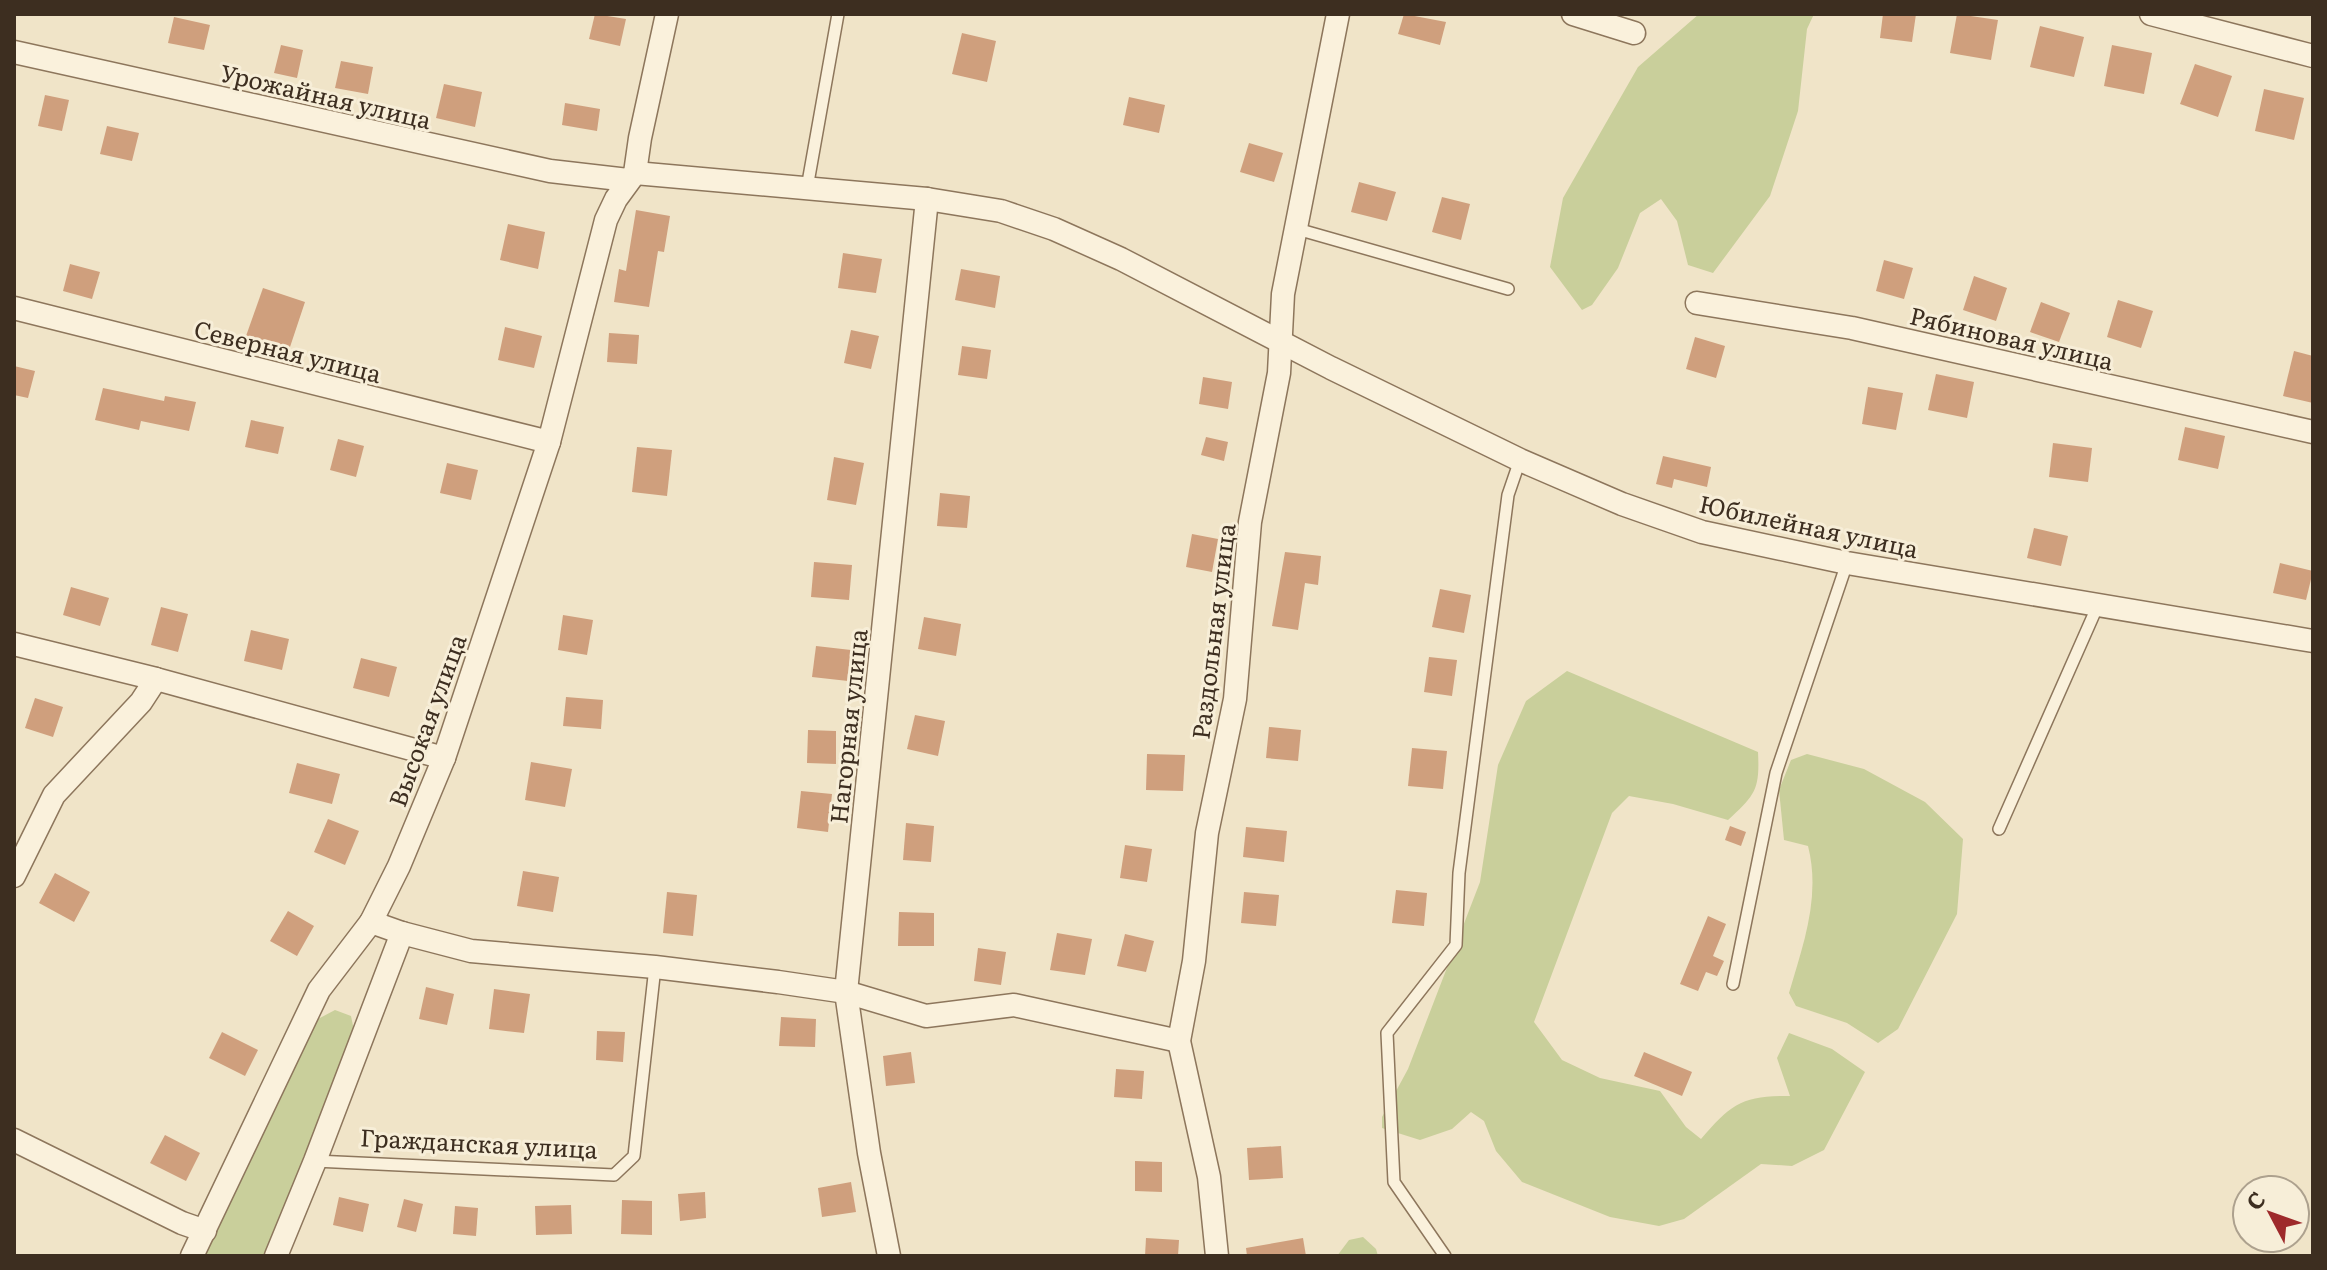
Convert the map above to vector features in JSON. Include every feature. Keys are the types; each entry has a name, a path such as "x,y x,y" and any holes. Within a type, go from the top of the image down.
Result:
{"street":[{"path":"632,176 667,14"},
{"name":"Раздольная улица","path":"1217,1256 1209,1177 1179,1041 1194,961 1207,833 1235,699 1250,522 1279,373 1283,294 1338,14"},
{"path":"1573,14 1634,33"},
{"path":"2151,14 2313,56"},
{"name":"Урожайная улица","path":"14,52 550,171 927,199"},
{"name":"Высокая улица","path":"192,1256 319,990 371,922 399,866 444,758 549,442 606,220 632,176"},
{"name":"Юбилейная улица","path":"927,199 1001,211 1054,229 1121,259 1520,460 1622,504 1702,532 1847,563 2313,641"},
{"name":"Нагорная улица","path":"889,1256 869,1153 846,992 927,199"},
{"name":"Рябиновая улица","path":"1697,303 1852,328 2313,432"},
{"name":"Северная улица","path":"14,308 549,442"},
{"path":"14,644 156,679 444,758"},
{"path":"14,876 54,795 141,702 156,679"},
{"path":"371,922 471,951 655,967 846,992 926,1016 1014,1005 1179,1041"},
{"path":"276,1256 402,933"},
{"path":"14,1140 182,1223 205,1231"}],"lane":[{"path":"807,188 838,14"},
{"path":"1297,229 1508,289"},
{"path":"1445,1256 1394,1182 1387,1033 1456,945 1459,873 1508,495 1520,460"},
{"path":"1733,984 1776,773 1847,563"},
{"path":"1999,829 2098,605"},
{"name":"Гражданская улица","path":"315,1161 614,1175 634,1156 655,967"}],"green space":[{"path":"1699,14 1814,14 1807,29 1798,111 1770,196 1713,273 1688,265 1677,221 1661,199 1640,213 1618,268 1592,305 1582,310 1550,267 1563,198 1638,67"},
{"path":"1567,671 1758,752 1758,765 1754,791 1728,820 1673,804 1629,796 1612,813 1534,1022 1562,1060 1600,1078 1660,1091 1686,1127 1701,1139 1721,1117 1739,1104 1760,1097 1790,1096 1777,1058 1789,1033 1832,1049 1865,1072 1824,1150 1792,1166 1761,1164 1684,1219 1659,1226 1610,1217 1522,1182 1496,1151 1484,1121 1471,1112 1452,1129 1420,1140 1382,1128 1382,1117 1408,1069 1480,882 1498,765 1526,701"},
{"path":"1807,754 1864,769 1925,802 1963,839 1957,914 1898,1029 1878,1043 1847,1023 1796,1006 1789,993 1809,921 1812,884 1808,846 1784,840 1779,790 1791,760"},
{"path":"335,1010 351,1016 358,1050 263,1256 202,1256 318,1019"},
{"path":"1363,1237 1376,1249 1378,1256 1337,1256 1349,1240"}],"building":[{"path":"595,14 626,19 620,46 589,39"},
{"path":"1404,14 1446,22 1440,45 1398,34"},
{"path":"1883,14 1916,14 1912,42 1880,38"},
{"path":"1957,14 1998,20 1991,60 1950,53"},
{"path":"174,17 210,25 204,50 168,43"},
{"path":"2040,26 2084,37 2074,77 2030,67"},
{"path":"962,33 996,41 987,82 952,74"},
{"path":"281,45 303,50 297,78 274,73"},
{"path":"2112,45 2152,53 2144,94 2104,86"},
{"path":"341,61 373,67 368,94 335,88"},
{"path":"2195,64 2232,76 2218,117 2180,104"},
{"path":"444,84 482,92 475,127 436,118"},
{"path":"2264,89 2304,98 2294,140 2255,131"},
{"path":"45,95 69,100 62,131 38,126"},
{"path":"1129,97 1165,105 1159,133 1123,125"},
{"path":"565,103 600,109 597,131 562,125"},
{"path":"107,126 139,133 132,161 100,154"},
{"path":"1249,143 1283,153 1274,182 1240,172"},
{"path":"1359,182 1396,192 1387,221 1351,212"},
{"path":"1442,197 1470,204 1461,240 1432,232"},
{"path":"636,210 670,216 664,252 658,251 649,307 614,302 619,269 626,271"},
{"path":"508,224 545,232 538,269 500,260"},
{"path":"843,253 882,259 876,293 838,288"},
{"path":"1884,260 1913,268 1904,299 1876,291"},
{"path":"70,264 100,272 92,299 63,291"},
{"path":"961,269 1000,276 995,308 955,300"},
{"path":"1974,276 2007,288 1996,321 1963,310"},
{"path":"263,288 305,302 289,350 246,336"},
{"path":"2118,300 2153,311 2141,348 2107,337"},
{"path":"2041,302 2070,313 2059,342 2030,332"},
{"path":"505,327 542,336 534,368 498,360"},
{"path":"851,330 879,336 871,369 844,363"},
{"path":"609,333 639,335 637,364 607,362"},
{"path":"1695,337 1725,346 1716,378 1686,369"},
{"path":"962,346 991,350 987,379 958,375"},
{"path":"2294,351 2313,356 2313,403 2283,396"},
{"path":"14,366 35,371 28,398 14,395"},
{"path":"1936,374 1974,382 1967,418 1928,410"},
{"path":"1203,377 1232,382 1228,409 1199,404"},
{"path":"1868,387 1903,393 1896,430 1862,424"},
{"path":"103,388 164,401 165,396 196,402 189,431 141,421 139,430 95,420"},
{"path":"251,420 284,427 278,454 245,447"},
{"path":"2185,427 2225,436 2218,469 2178,460"},
{"path":"1206,437 1228,442 1224,461 1201,455"},
{"path":"338,439 364,446 356,477 330,470"},
{"path":"2053,443 2092,448 2088,482 2049,477"},
{"path":"637,447 672,450 667,496 632,492"},
{"path":"1663,456 1711,467 1707,487 1674,479 1672,488 1656,484"},
{"path":"834,457 864,463 856,505 827,500"},
{"path":"447,463 478,470 471,500 440,493"},
{"path":"940,493 970,496 967,528 937,526"},
{"path":"2034,528 2068,536 2061,566 2027,558"},
{"path":"1192,534 1218,539 1212,572 1186,567"},
{"path":"1285,552 1321,556 1318,585 1305,583 1298,630 1272,626"},
{"path":"814,562 852,565 849,600 811,597"},
{"path":"2280,563 2313,571 2306,600 2273,593"},
{"path":"71,587 109,598 100,626 63,615"},
{"path":"1440,589 1471,595 1464,633 1432,627"},
{"path":"161,607 188,614 178,652 151,645"},
{"path":"563,615 593,620 587,655 558,650"},
{"path":"924,617 961,624 956,656 918,649"},
{"path":"251,630 289,639 282,670 244,661"},
{"path":"816,646 851,650 848,681 812,677"},
{"path":"1429,657 1457,660 1452,696 1424,692"},
{"path":"361,658 397,667 389,697 353,688"},
{"path":"566,697 603,700 601,729 563,726"},
{"path":"35,698 63,707 53,737 25,728"},
{"path":"915,715 945,721 938,756 907,749"},
{"path":"1269,727 1301,730 1298,761 1266,758"},
{"path":"808,730 836,731 836,764 807,763"},
{"path":"1412,748 1447,751 1443,789 1408,786"},
{"path":"1147,754 1185,755 1183,791 1146,790"},
{"path":"531,762 572,769 565,807 525,800"},
{"path":"297,763 340,774 332,804 289,793"},
{"path":"801,791 832,794 828,832 797,828"},
{"path":"328,819 359,831 345,865 314,852"},
{"path":"906,823 934,826 931,862 903,860"},
{"path":"1730,826 1746,832 1741,846 1725,840"},
{"path":"1246,827 1287,831 1284,862 1243,857"},
{"path":"1125,845 1152,849 1147,882 1120,878"},
{"path":"523,871 559,877 553,912 517,906"},
{"path":"55,873 90,892 74,922 39,903"},
{"path":"1396,890 1427,893 1424,926 1392,923"},
{"path":"667,892 697,895 693,936 663,933"},
{"path":"1244,892 1279,895 1276,926 1241,923"},
{"path":"288,911 314,926 297,956 270,941"},
{"path":"899,912 934,913 934,946 898,946"},
{"path":"1708,916 1726,924 1713,956 1724,961 1717,976 1706,972 1698,991 1680,984"},
{"path":"1057,933 1092,939 1085,975 1050,970"},
{"path":"1125,934 1154,941 1146,972 1117,966"},
{"path":"978,948 1006,952 1001,985 974,981"},
{"path":"426,987 454,994 447,1025 419,1019"},
{"path":"494,989 530,994 524,1033 489,1029"},
{"path":"781,1017 816,1019 815,1047 779,1046"},
{"path":"597,1031 625,1032 623,1062 596,1060"},
{"path":"222,1032 258,1050 245,1076 209,1058"},
{"path":"911,1052 915,1083 886,1086 883,1056"},
{"path":"1644,1052 1692,1072 1682,1096 1634,1076"},
{"path":"1116,1069 1144,1071 1142,1099 1114,1097"},
{"path":"165,1135 200,1153 186,1181 150,1163"},
{"path":"1281,1146 1283,1178 1249,1180 1247,1148"},
{"path":"1135,1161 1162,1162 1162,1192 1135,1191"},
{"path":"851,1182 856,1212 822,1217 818,1188"},
{"path":"705,1192 706,1218 680,1221 678,1194"},
{"path":"339,1197 369,1204 363,1232 333,1225"},
{"path":"404,1199 423,1204 416,1232 397,1227"},
{"path":"622,1200 652,1201 652,1235 621,1234"},
{"path":"571,1205 572,1234 536,1235 535,1206"},
{"path":"455,1206 478,1208 476,1236 453,1234"},
{"path":"1146,1238 1179,1240 1178,1256 1145,1256"},
{"path":"1303,1238 1306,1256 1247,1256 1246,1248"}]}
